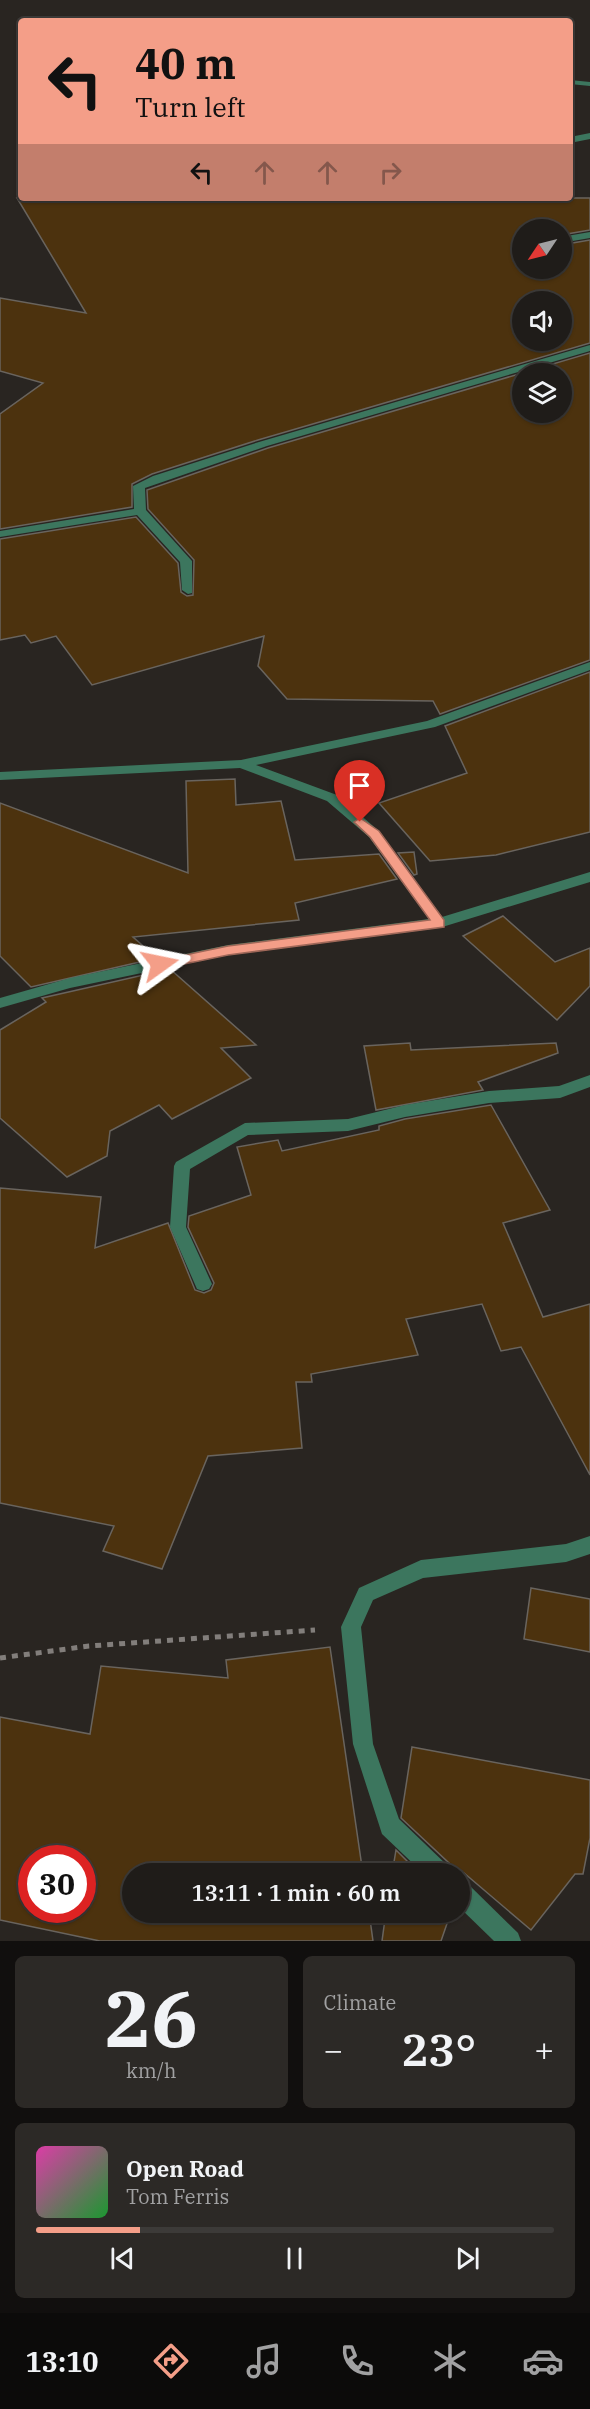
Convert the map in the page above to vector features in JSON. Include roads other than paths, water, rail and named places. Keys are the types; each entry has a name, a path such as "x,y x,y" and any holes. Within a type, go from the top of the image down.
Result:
{"street":[{"path":"573,82 590,84"},
{"path":"573,139 590,136"},
{"path":"572,238 590,235"},
{"path":"188,590 186,561 140,511 139,486 157,478 590,348"},
{"path":"0,534 140,511"},
{"path":"0,776 241,764 430,724 590,666"},
{"path":"241,764 332,798 374,834 439,923"},
{"path":"0,1003 70,983 228,950 439,923 590,877"},
{"path":"203,1284 178,1227 182,1166 245,1129 348,1125 405,1111 489,1097 560,1092 590,1081"},
{"path":"429,1863 390,1826 363,1744 351,1627 366,1594 421,1569 566,1553 590,1545"},
{"path":"470,1902 510,1941"}]}
